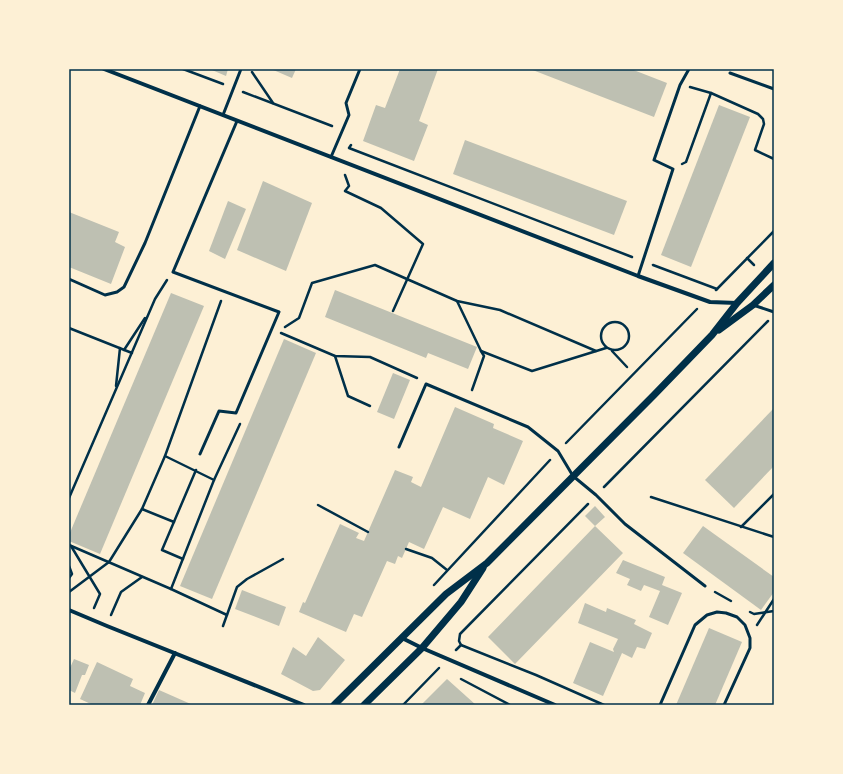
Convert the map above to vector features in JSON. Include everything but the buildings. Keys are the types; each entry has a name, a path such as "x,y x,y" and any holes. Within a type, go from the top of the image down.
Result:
{"street":[{"path":"104,69 638,276 710,302 753,305"},
{"path":"334,705 446,594 487,563 712,335 737,303 774,263"},
{"path":"712,335 753,305 774,285"},
{"path":"364,705 422,648 461,602 487,563"},
{"path":"69,610 304,705"},
{"path":"401,637 422,648 555,705"},
{"path":"148,705 175,653"}],"lane":[{"path":"223,115 241,69"},
{"path":"331,157 349,115 346,103 360,69"},
{"path":"638,276 673,169 654,160 680,84 689,69"},
{"path":"730,73 774,89"},
{"path":"69,279 105,294 117,292 124,287 145,243 200,106"},
{"path":"200,454 219,411 236,413 279,312 173,272 237,121"},
{"path":"753,305 774,312"},
{"path":"399,447 426,384 528,427 558,452 573,476 596,495 625,524 705,586"},
{"path":"660,705 695,625 707,615 717,612 726,612 737,617 745,625 750,638 750,648 724,705"}],"path":[{"path":"183,69 355,135 349,148 717,289"},
{"path":"250,69 273,103"},
{"path":"680,84 711,93 758,114 763,119 764,124 755,150 774,159"},
{"path":"673,169 686,162 711,93"},
{"path":"350,165 345,176 349,186 345,191 381,208 423,244 393,311"},
{"path":"433,586 558,452 774,231"},
{"path":"426,384 414,376 370,358 335,356 279,332 299,318 312,283 375,265 457,301 500,310 596,351"},
{"path":"69,498 155,299 173,272"},
{"path":"69,592 109,562 142,508 165,456 225,292"},
{"path":"457,301 484,356 472,390"},
{"path":"124,350 149,313"},
{"path":"461,645 460,634 768,320"},
{"path":"481,351 532,371 606,348 617,351 622,349 630,340 630,334 625,325 620,322 614,322 604,327 601,332 601,338 606,348"},
{"path":"69,328 132,353"},
{"path":"116,389 120,348"},
{"path":"612,350 627,367"},
{"path":"335,356 348,396 370,406"},
{"path":"165,456 214,480 171,589"},
{"path":"183,559 162,550 196,470"},
{"path":"741,527 774,494"},
{"path":"651,497 774,537"},
{"path":"318,505 368,532"},
{"path":"142,508 174,522"},
{"path":"70,545 227,615"},
{"path":"70,545 100,594 89,618"},
{"path":"406,549 432,558 447,570"},
{"path":"223,626 237,588 247,579 283,558"},
{"path":"69,566 72,574 69,578"},
{"path":"107,626 121,592 142,576"},
{"path":"774,599 765,613 774,611"},
{"path":"403,705 461,645"},
{"path":"461,645 536,675 604,705"},
{"path":"439,668 446,671"},
{"path":"458,678 510,705"}]}
